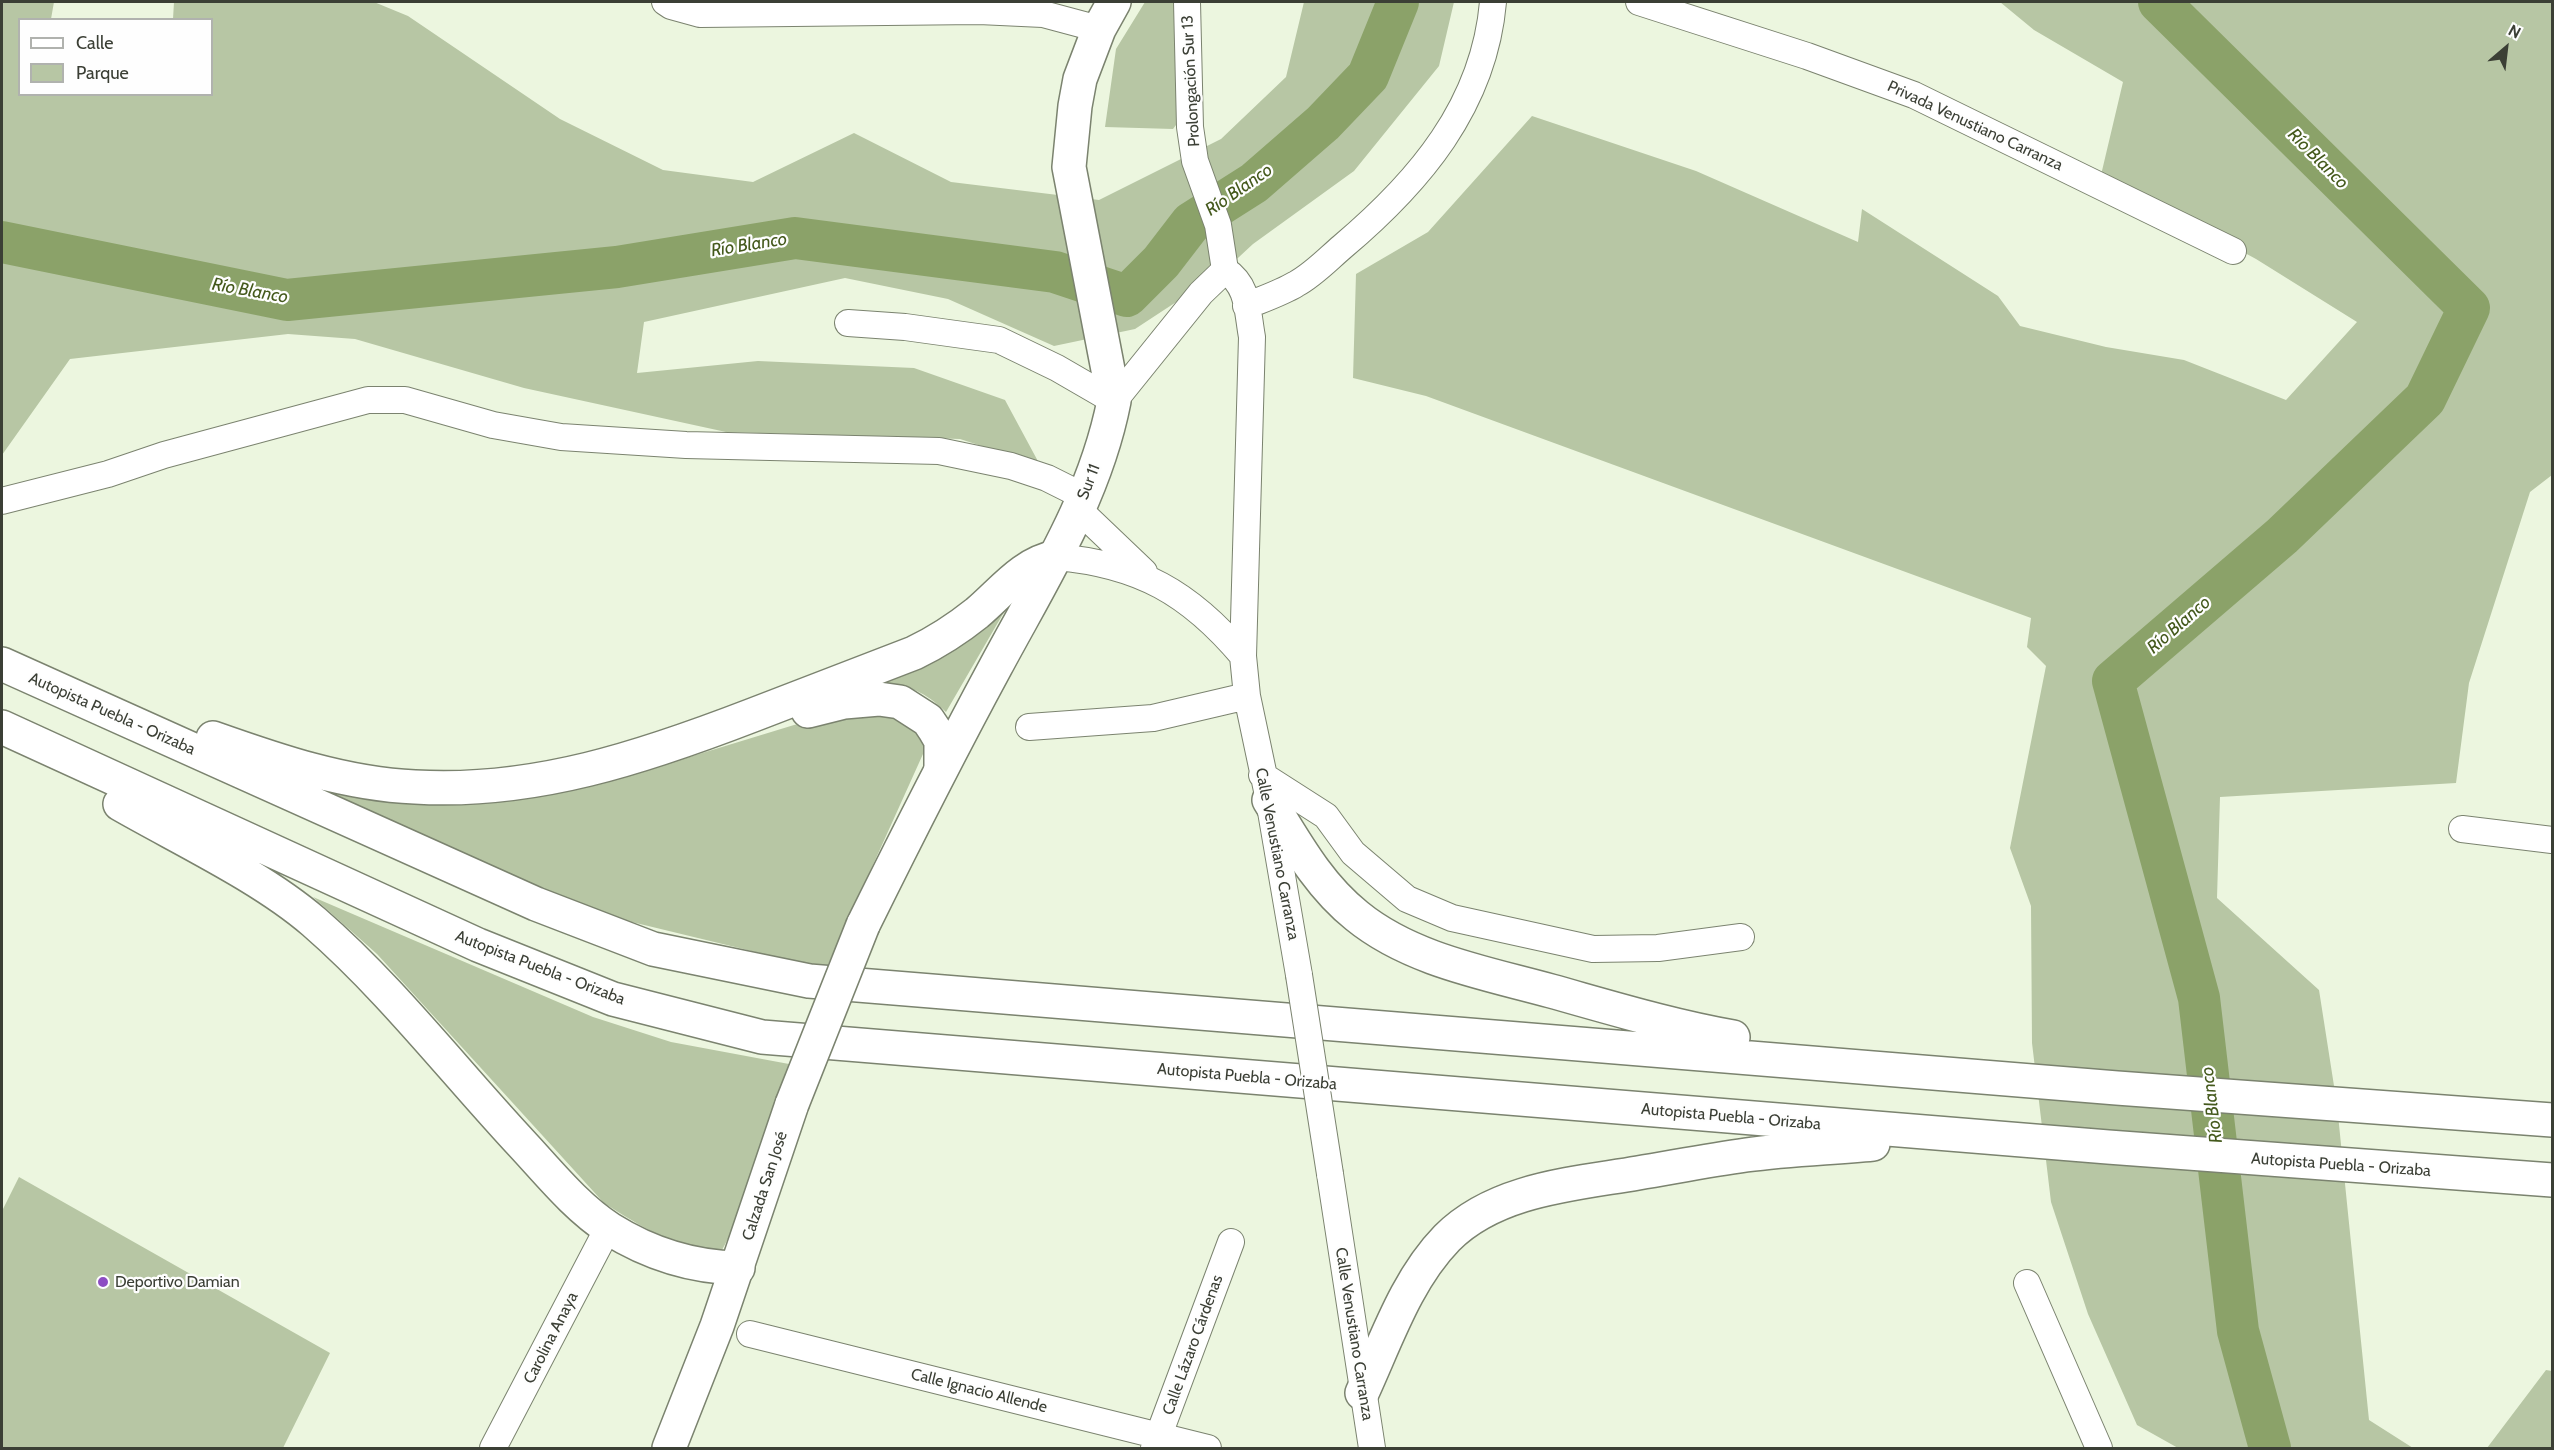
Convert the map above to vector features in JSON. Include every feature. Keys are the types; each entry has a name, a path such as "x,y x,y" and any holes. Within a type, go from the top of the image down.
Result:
{"main road":[{"name":"Sur 11","path":"863,925 941,768 1082,504 1108,431 1114,401 1106,349 1069,167 1078,88 1107,15"},
{"path":"659,750 941,640 978,612 1031,565 1056,556"},
{"path":"5,666 294,766 414,788 500,785 570,775 844,702 879,699 900,702 928,720 941,741 941,768"},
{"name":"Autopista Puebla - Orizaba","path":"5,666 536,904 653,949 809,981 2337,1106 2553,1120"},
{"name":"Autopista Puebla - Orizaba","path":"2,727 478,945 613,999 762,1037 2108,1148 2553,1180"},
{"path":"2,736 257,883 312,921 387,994 565,1190 608,1228 681,1262 707,1267 738,1268"},
{"path":"1266,788 1313,871 1364,921 1402,945 1483,972 1686,1029 1924,1071"},
{"name":"Calzada San José","path":"669,1449 738,1268 792,1104 863,925"},
{"path":"1362,1393 1399,1311 1431,1256 1449,1237 1472,1219 1497,1206 1536,1191 1747,1155 1967,1136"}],"street":[{"path":"665,2 671,6 700,14 979,11 1107,15"},
{"name":"Prolongación Sur 13","path":"1187,2 1190,127 1196,161 1218,225 1225,267"},
{"path":"1246,306 1298,284 1367,226 1432,157 1462,107 1486,50 1493,2"},
{"name":"Privada Venustiano Carranza","path":"1639,2 1807,56 1914,95 2233,251"},
{"path":"848,323 905,327 999,340 1057,368 1114,401 1200,293 1225,267"},
{"name":"Calle Venustiano Carranza","path":"1225,267 1237,278 1244,291 1252,338 1243,656 1247,696 1266,788 1299,975 1372,1449"},
{"path":"2,501 108,474 164,455 368,400 405,400 492,425 561,437 686,445 939,451 1011,466 1047,478 1082,504 1150,579"},
{"path":"1056,556 1099,562 1150,579 1194,605 1217,625 1243,656"},
{"path":"1029,727 1153,718 1247,696"},
{"path":"1266,788 1326,816 1353,853 1407,899 1452,918 1593,949 1658,948 1741,937"},
{"path":"2462,829 2553,840"},
{"name":"Carolina Anaya","path":"494,1449 608,1228"},
{"name":"Calle Lázaro Cárdenas","path":"1157,1442 1231,1242"},
{"path":"2027,1282 2099,1449"},
{"name":"Calle Ignacio Allende","path":"750,1334 1157,1442 1208,1449"}],"green space":[{"path":"2,2 54,2 51,18 18,18 18,96 213,96 213,18 173,18 174,2 374,2 408,16 560,119 663,170 753,182 854,133 951,182 1099,200 1221,139 1286,77 1304,2 1454,2 1439,66 1354,171 1253,244 1225,270 1135,329 1054,346 948,299 845,278 644,322 637,373 758,361 914,368 1005,400 1040,465 960,439 726,432 524,388 355,339 288,334 70,359 2,455"},
{"path":"1145,2 1178,2 1185,113 1173,129 1105,127 1116,49"},
{"path":"2000,2 2552,2 2552,475 2530,492 2469,683 2456,783 2220,797 2217,898 2319,990 2337,1105 2369,1420 2413,1448 2178,1448 2137,1425 2088,1314 2051,1202 2032,1043 2031,906 2010,848 2046,666 2027,647 2031,618 1426,396 1353,378 1356,274 1428,232 1532,116 1696,171 1858,242 1862,209 1998,296 2020,326 2106,347 2184,360 2286,400 2357,322 2256,259 2101,175 2123,82 2034,30"},
{"path":"1018,588 946,712 924,695 905,687 857,688"},
{"path":"866,708 897,712 925,736 923,754 826,969 607,916 295,780 533,795 614,780 794,725"},
{"path":"313,897 593,1017 671,1042 789,1064 732,1231 722,1250 675,1242 660,1236 604,1203 377,954"},
{"name":"Deportivo Damian","path":"19,1177 330,1353 283,1448 2,1448 2,1211"},
{"path":"2546,1370 2552,1371 2552,1448 2487,1448"}],"waterway":[{"name":"Río Blanco","path":"2,242 287,300 617,267 795,238 1055,272 1127,296 1161,262 1191,223 1254,183 1323,123 1368,76 1398,2"},
{"name":"Río Blanco","path":"2159,2 2469,308 2425,399 2282,536 2113,681 2199,998 2238,1331 2270,1448"}],"place":[{"name":"Deportivo Damian","path":"103,1282"}]}
